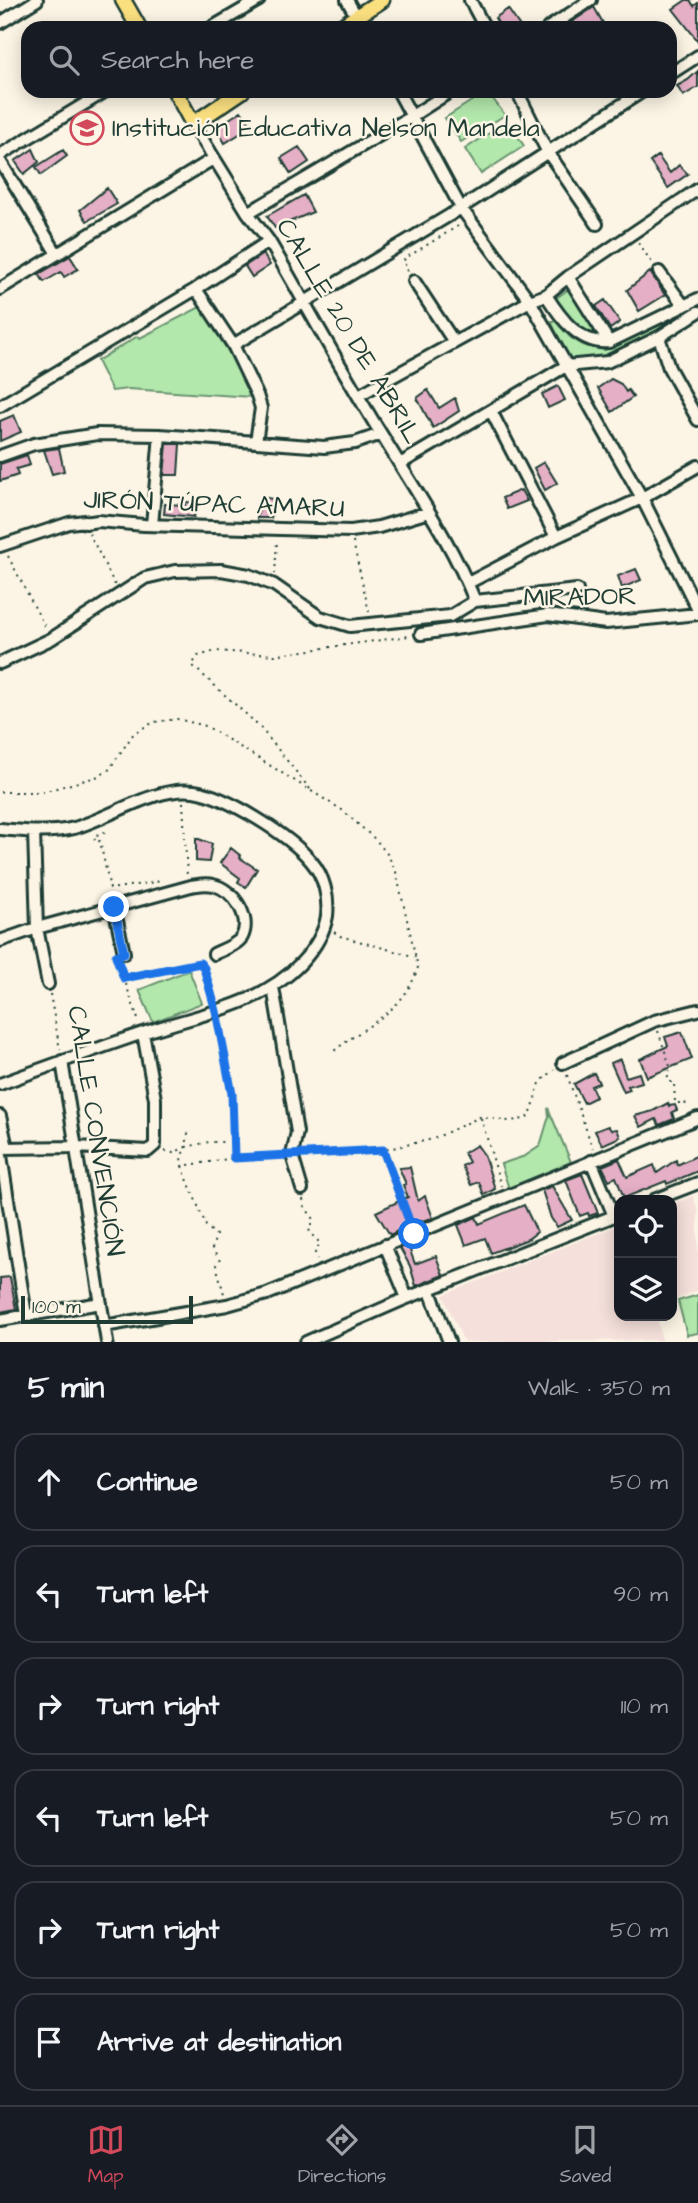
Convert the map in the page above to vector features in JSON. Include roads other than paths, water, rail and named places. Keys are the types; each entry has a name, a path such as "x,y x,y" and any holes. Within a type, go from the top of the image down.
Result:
{"main road":[{"path":"123,0 135,21"},
{"path":"361,21 382,0"},
{"name":"CALLE 20 DE ABRIL","path":"179,98 192,124"},
{"path":"192,124 231,98"}],"street":[{"path":"0,23 37,0"},
{"path":"223,21 259,0"},
{"path":"347,0 359,21"},
{"path":"470,0 481,21"},
{"path":"559,21 591,0"},
{"path":"677,70 698,56"},
{"path":"0,155 94,98"},
{"path":"402,98 461,208 530,301 642,498 698,612"},
{"path":"248,213 440,98"},
{"path":"520,98 547,151 597,224"},
{"path":"233,345 461,208 632,98"},
{"name":"CALLE 20 DE ABRIL","path":"192,124 248,213 269,241 429,512 475,601"},
{"path":"0,289 213,159"},
{"path":"0,161 58,254"},
{"path":"359,395 530,301 546,295 568,277 698,189"},
{"path":"0,406 197,289 269,241"},
{"path":"659,272 684,306"},
{"path":"568,277 609,342"},
{"path":"414,281 454,342"},
{"path":"197,289 233,345 260,400 256,442"},
{"path":"546,295 571,328 592,340 609,342 698,299"},
{"path":"400,464 566,366 607,362 659,337 698,312"},
{"path":"659,337 669,368 698,420"},
{"path":"491,411 556,537"},
{"path":"0,456 34,444 83,435 160,435 335,447 381,434"},
{"path":"152,525 160,435"},
{"path":"468,583 556,537 642,498 698,466"},
{"name":"JIRÓN TÚPAC AMARU","path":"1,546 69,523 85,521 351,531 379,527 429,512"},
{"path":"0,663 51,639 145,578 175,571 221,570 249,575 274,586 320,617 340,625 370,625 450,616 475,601 577,590"},
{"name":"MIRADOR","path":"422,634 548,615 606,623 698,612"},
{"path":"0,829 34,832 73,828 161,794 182,791 213,796 274,828 310,859 325,890 327,912 325,926 308,956 273,987 253,998 143,1033 0,1084"},
{"name":"CALLE CONVENCIÓN","path":"34,832 37,928 48,984"},
{"path":"0,941 37,928 191,886 209,884 221,887 237,901 244,921 244,928 237,942 214,954"},
{"path":"114,907 124,953"},
{"path":"273,987 297,1132 292,1155 302,1189"},
{"path":"563,1063 654,1021 698,1010"},
{"path":"2,1148 76,1147 148,1151 155,1145 155,1099 143,1033"},
{"name":"CALLE CONVENCIÓN","path":"62,1061 107,1342"},
{"path":"0,1116 2,1148 26,1315"},
{"path":"104,1326 227,1305 277,1290 695,1119"},
{"path":"591,1161 614,1209"},
{"path":"667,1195 698,1183"},
{"path":"307,1342 407,1298 614,1216"},
{"path":"385,1245 407,1298"},
{"path":"430,1290 449,1342"},
{"path":"0,1320 101,1303"}],"place":[{"name":"Institución Educativa Nelson Mandela","path":"87,128"}]}
